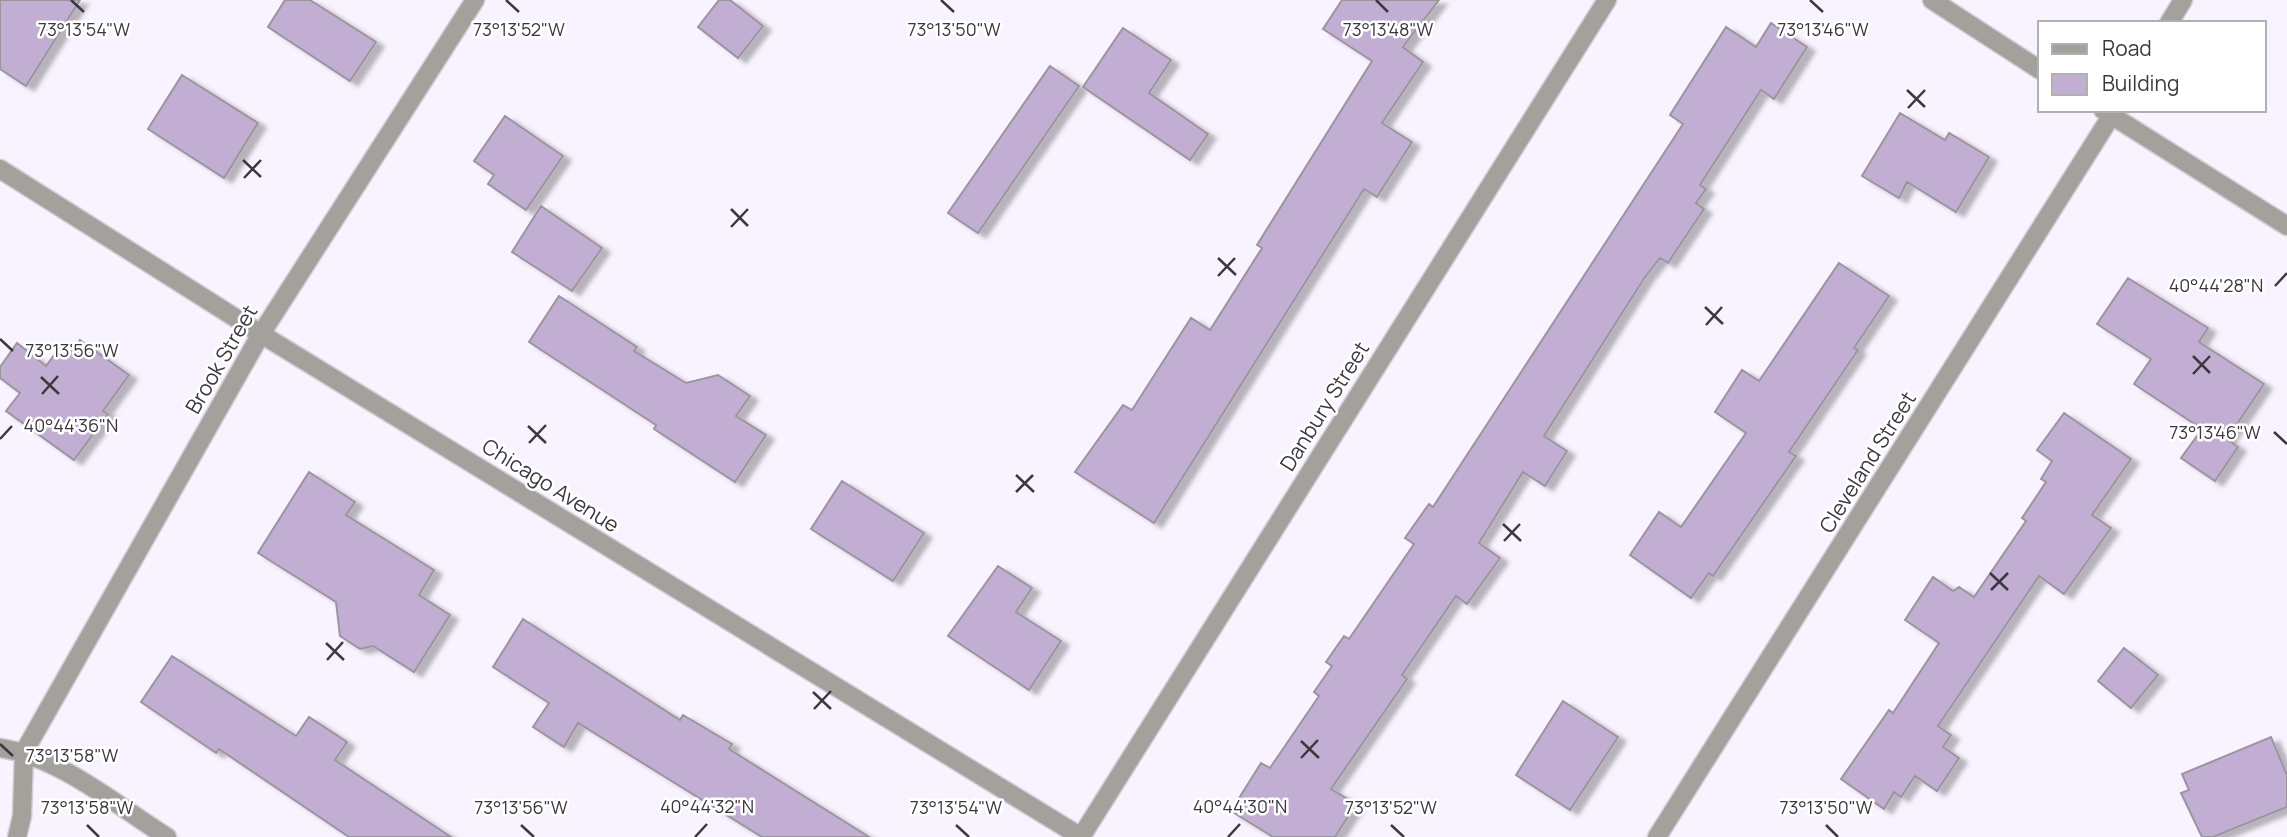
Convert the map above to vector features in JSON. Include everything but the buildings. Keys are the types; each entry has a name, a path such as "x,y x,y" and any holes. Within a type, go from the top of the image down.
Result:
{"street":[{"name":"Brook Street","path":"24,752 261,334 475,0"},
{"name":"Danbury Street","path":"1081,837 1607,0"},
{"path":"1932,0 2038,69"},
{"path":"2170,21 2183,0"},
{"path":"2110,112 2287,226"},
{"name":"Cleveland Street","path":"1657,837 2110,112"},
{"name":"Chicago Avenue","path":"0,169 261,334 1081,837"},
{"path":"0,748 24,752 68,775 167,837"},
{"path":"17,837 22,816 24,752"}]}
